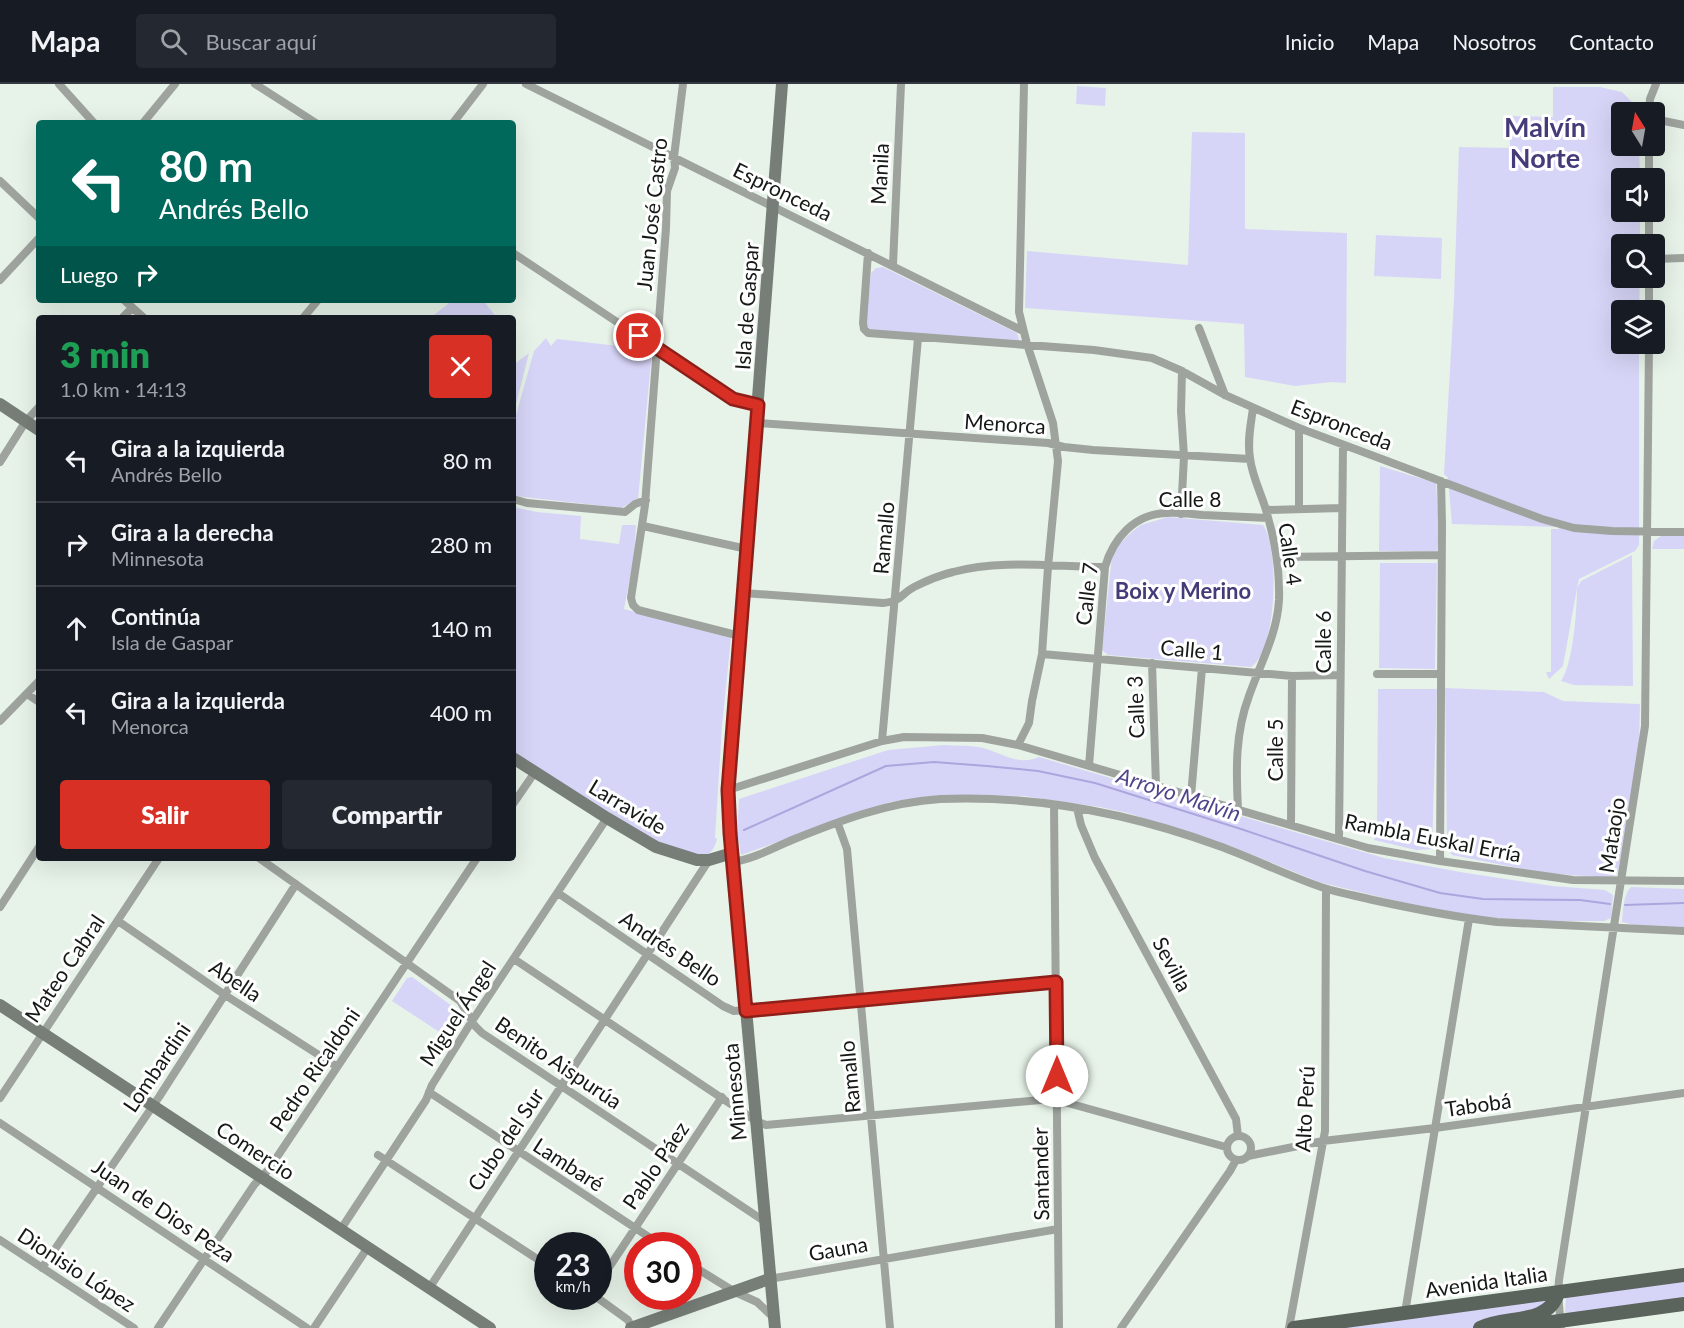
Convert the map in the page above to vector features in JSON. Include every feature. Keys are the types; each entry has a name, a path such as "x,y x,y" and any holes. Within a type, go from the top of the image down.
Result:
{"main road":[{"name":"Avenida Italia","path":"1294,1328 1684,1275"},
{"path":"1480,1328 1487,1324 1527,1319 1555,1301 1558,1293"},
{"path":"1508,1328 1560,1324 1684,1304"}],"street":[{"path":"59,84 91,120"},
{"path":"145,120 175,84"},
{"path":"255,84 311,120"},
{"path":"455,120 483,84"},
{"name":"Espronceda","path":"526,84 1023,331"},
{"name":"Juan José Castro","path":"683,84 674,157 675,168 667,191 644,525 631,598 638,610 740,636"},
{"name":"Isla de Gaspar","path":"732,857 728,790 782,84"},
{"name":"Manila","path":"893,265 901,84"},
{"path":"1018,745 1029,723 1042,654 1058,461 1049,410 1027,345 1019,312 1024,84"},
{"path":"1650,102 1654,85"},
{"path":"1665,121 1684,125"},
{"path":"0,181 36,215"},
{"path":"0,280 36,241"},
{"name":"Espronceda","path":"868,254 863,324 867,332 873,335 1027,345 1152,358 1182,371 1225,395 1299,428 1542,519 1574,528 1684,532"},
{"path":"516,255 733,399 758,405"},
{"path":"1665,259 1684,258"},
{"path":"127,303 140,315"},
{"path":"306,315 316,303"},
{"path":"125,315 132,308"},
{"path":"1199,328 1225,395"},
{"name":"Ramallo","path":"882,741 918,338"},
{"name":"Mataojo","path":"1560,1324 1558,1293 1645,726 1649,354"},
{"path":"1181,514 1184,456 1181,411 1182,371"},
{"path":"0,404 36,428"},
{"name":"Calle 4","path":"1238,808 1237,742 1248,697 1271,641 1279,604 1278,557 1250,459 1249,442 1253,408"},
{"path":"0,462 36,409"},
{"name":"Menorca","path":"757,423 1093,450 1250,459"},
{"path":"1299,428 1299,509"},
{"name":"Calle 6","path":"1339,838 1342,445"},
{"path":"1440,861 1441,481"},
{"path":"516,500 527,503 625,512 635,504 646,500"},
{"name":"Calle 8","path":"1119,537 1130,526 1144,518 1166,513 1267,514 1299,509 1341,508"},
{"path":"644,525 747,549"},
{"name":"Calle 7","path":"1089,766 1105,567 1108,556 1119,537"},
{"path":"1278,557 1441,555"},
{"path":"743,593 883,603 896,602 913,587 965,569 996,564 1105,567"},
{"name":"Calle 1","path":"1042,654 1292,676 1339,675"},
{"name":"Calle 3","path":"1152,663 1156,786"},
{"path":"1191,796 1202,668"},
{"path":"1377,674 1440,674"},
{"name":"Calle 5","path":"1291,824 1292,676"},
{"path":"0,721 36,684"},
{"path":"27,694 36,700"},
{"name":"Rambla Euskal Erría","path":"728,790 882,741 904,737 982,738 1018,745 1368,848 1573,880 1684,882"},
{"name":"Larravide","path":"516,760 656,847 689,859 709,860 732,857"},
{"path":"516,800 535,772"},
{"path":"732,857 746,859 876,810 917,801 988,799 1077,807 1130,818 1219,846 1326,889 1469,919 1544,925 1614,926 1684,931"},
{"name":"Santander","path":"1054,805 1059,1328"},
{"name":"Sevilla","path":"1077,807 1081,825 1095,858 1236,1119 1238,1136"},
{"name":"Miguel Ángel","path":"340,1229 387,1160 472,1020 607,818"},
{"name":"Ramallo","path":"838,824 848,860 890,1328"},
{"path":"0,907 36,852"},
{"name":"Minnesota","path":"732,857 774,1322"},
{"name":"Cubo del Sur","path":"430,1287 709,860"},
{"name":"Mateo Cabral","path":"0,1098 157,861"},
{"name":"Benito Aispurúa","path":"263,861 460,1001 482,1033 764,1221"},
{"name":"Pedro Ricaldoni","path":"158,1328 269,1169 475,861"},
{"name":"Lombardini","path":"42,1268 153,1105 296,884"},
{"name":"Alto Perú","path":"1289,1328 1323,1142 1326,889"},
{"name":"Andrés Bello","path":"558,893 723,1006 734,1011 1056,982"},
{"path":"1405,1313 1469,919"},
{"name":"Abella","path":"118,921 336,1066"},
{"path":"514,959 756,1121 766,1125 1057,1100 1226,1147"},
{"name":"Comercio","path":"0,1005 430,1287 474,1324 490,1328"},
{"name":"Lambaré","path":"429,1092 641,1232"},
{"name":"Tabobá","path":"1236,1160 1277,1149 1323,1142 1684,1093"},
{"name":"Pablo Páez","path":"612,1263 722,1097"},
{"name":"Juan de Dios Peza","path":"0,1123 308,1328"},
{"path":"1121,1328 1230,1171 1236,1160 1228,1154 1226,1147 1228,1141 1238,1136"},
{"name":"Tabobá","path":"1238,1136 1257,1146 1277,1149"},
{"path":"1248,1141 1251,1149 1248,1156"},
{"path":"378,1155 534,1257"},
{"name":"Gauna","path":"632,1328 769,1279 1058,1229"},
{"name":"Dionisio López","path":"0,1240 134,1328"},
{"path":"314,1328 368,1247"},
{"path":"702,1272 735,1292 757,1302 774,1322"},
{"path":"612,1308 628,1320 632,1328"}],"shaded area":[{"path":"1077,86 1106,88 1105,106 1076,104"},
{"path":"1553,87 1600,87 1622,92 1632,102 1611,102 1611,156 1639,156 1640,168 1611,168 1611,222 1640,222 1640,234 1611,234 1611,288 1640,288 1639,300 1611,300 1611,354 1639,354 1639,545 1635,551 1579,579 1563,666 1549,679 1546,672 1551,672 1551,529 1559,529 1559,527 1452,524 1448,478 1444,474 1454,299 1459,147 1510,148 1510,116 1553,117"},
{"path":"1192,132 1245,133 1245,229 1347,233 1346,383 1332,382 1295,386 1245,377 1244,324 1025,308 1027,251 1188,265"},
{"path":"1376,235 1442,238 1441,279 1374,276"},
{"path":"883,267 1017,333 1018,341 870,330 866,322 871,273 876,268"},
{"path":"449,303 485,303 495,315 434,315"},
{"path":"546,338 551,346 557,339 619,346 625,353 642,355 652,352 638,499 621,508 516,496 516,415 534,351"},
{"path":"529,353 516,404 516,363"},
{"path":"1380,466 1436,483 1439,530 1437,551 1379,551"},
{"path":"516,508 581,516 580,539 619,544 622,525 636,525 634,557 624,609 731,638 722,726 715,838 717,839 711,852 703,856 687,853 664,844 637,831 516,756"},
{"path":"1168,517 1263,525 1272,555 1273,599 1266,641 1260,657 1251,667 1108,655 1102,650 1112,556 1121,542 1141,525"},
{"path":"1684,535 1684,549 1652,549 1654,541 1661,536"},
{"path":"1632,555 1633,686 1574,685 1561,681 1569,662 1577,588 1581,581"},
{"path":"1380,563 1437,563 1435,669 1379,668"},
{"path":"1445,688 1544,692 1563,701 1640,704 1639,745 1618,873 1611,878 1544,873 1452,855 1447,847"},
{"path":"1378,689 1437,689 1432,849 1416,850 1374,840 1377,830"},
{"path":"944,745 978,747 1023,760 1039,757 1384,858 1553,886 1605,890 1613,895 1611,918 1604,921 1534,921 1483,917 1417,906 1319,882 1233,847 1128,813 1023,796 929,796 890,802 741,855 737,832 739,799 888,750"},
{"path":"1631,887 1684,889 1684,928 1644,927 1622,922 1625,899"},
{"path":"412,977 452,1006 459,1022 450,1039 392,1001 407,978"},
{"path":"1684,1282 1682,1298 1567,1315 1565,1313 1566,1296"},
{"path":"1548,1299 1553,1308 1552,1316 1485,1328 1339,1328"}],"waterway":[{"name":"Arroyo Malvín","path":"744,830 886,766 934,762 987,766 1038,771 1095,783 1365,871 1440,893 1483,899 1580,900 1610,904"},
{"name":"Arroyo Malvín","path":"1625,905 1684,903"}],"district":[{"name":"Malvín Norte","path":"1545,142"},
{"name":"Boix y Merino","path":"1183,590"}],"route":[{"path":"639,336 733,399 758,405 728,790 746,1011 1056,982 1057,1076"}]}
